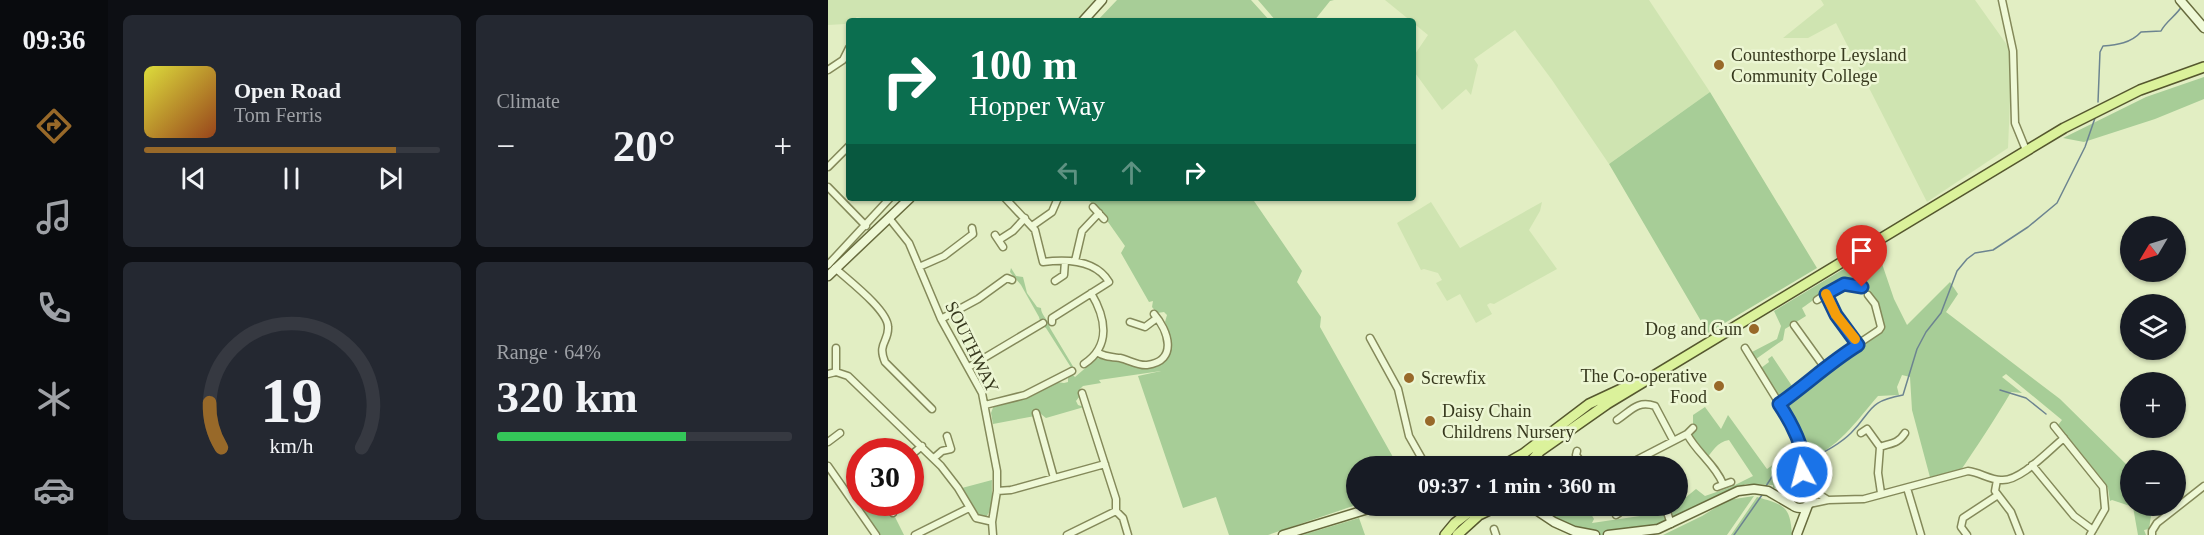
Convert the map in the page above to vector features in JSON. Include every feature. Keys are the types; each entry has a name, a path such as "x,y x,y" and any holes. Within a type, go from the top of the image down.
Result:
{"main road":[{"path":"1536,456 1570,429 1652,377 2025,150 2087,115 2131,94 2204,66"},
{"path":"1520,456 1589,404 1652,377"},
{"path":"1445,535 1464,516"},
{"path":"1457,535 1478,516"}],"street":[{"path":"1086,18 1102,0"},
{"path":"2002,0 2014,58 2015,123 2025,150"},
{"path":"2180,0 2204,28"},
{"path":"828,70 843,60 846,54"},
{"path":"828,167 846,149"},
{"path":"828,187 866,226"},
{"path":"828,276 832,266 887,201"},
{"path":"832,266 907,201"},
{"path":"1008,201 1032,226 1037,236 1043,262 1075,261 1096,268 1109,282 1052,318 1052,322"},
{"path":"1032,226 1052,212 1057,201"},
{"path":"1094,207 1104,219"},
{"path":"1075,261 1082,231 1099,213"},
{"name":"SOUTHWAY","path":"889,218 909,243 941,319 977,381 985,405 996,464 997,491 992,522 993,535"},
{"path":"999,241 1025,218"},
{"path":"919,267 944,256 974,232"},
{"path":"1055,281 1064,275 1065,261"},
{"path":"832,266 885,315 888,326 882,345 885,362 932,409"},
{"path":"941,319 978,299 1008,277"},
{"path":"1817,300 1844,284 1862,287"},
{"path":"1084,364 1097,352 1104,333 1104,321 1091,293"},
{"path":"1826,294 1836,315 1858,345"},
{"path":"1779,404 1879,330 1881,327 1875,304 1868,296"},
{"path":"1130,322 1145,327 1157,317 1165,314"},
{"path":"1097,352 1139,365 1149,365 1159,361 1165,354 1169,342 1166,330 1157,317"},
{"path":"969,367 1042,323"},
{"path":"1794,325 1825,368"},
{"path":"1370,338 1398,390 1409,436 1420,456"},
{"path":"836,348 836,372"},
{"path":"1745,348 1790,421 1797,438 1812,498 1797,535"},
{"path":"985,405 1026,395 1064,379 1072,371"},
{"path":"828,375 836,372 848,376 914,438"},
{"path":"1082,393 1081,401 1105,464 1116,499 1116,511 1123,518 1125,532"},
{"path":"1617,420 1625,418 1636,406 1646,403 1655,406 1674,440"},
{"path":"1040,417 1054,478"},
{"path":"2032,465 2074,516 2091,532 2105,509 2103,487 2054,426"},
{"path":"1864,428 1880,447 1878,473 1881,493"},
{"path":"1646,456 1690,431 1702,455 1715,466 1720,485 1731,482"},
{"path":"828,442 840,433"},
{"path":"934,458 942,451 951,449 947,436"},
{"path":"1880,447 1893,444 1905,437"},
{"path":"1768,491 1792,506 1801,508 1828,500 1864,499 1968,471 1978,472 1997,480 2010,479 2032,465 2064,438"},
{"path":"924,448 958,488 978,519 989,521"},
{"path":"1576,456 1577,451"},
{"path":"997,491 1007,491 1105,464"},
{"path":"828,466 876,535"},
{"path":"1797,535 1792,506 1788,500 1804,467"},
{"path":"1997,480 1995,491 2011,512 2020,535"},
{"path":"1608,535 1648,531 1671,524 1737,491 1754,489 1768,491 1792,488 1801,484 1828,500"},
{"path":"2152,535 2157,523 2204,486"},
{"path":"1908,488 1921,535"},
{"path":"1967,535 1961,527 1963,518 1998,495"},
{"path":"915,535 925,533 969,508"},
{"path":"1067,535 1116,511"},
{"path":"1283,535 1346,516"},
{"path":"1546,516 1574,531 1589,535"},
{"path":"1668,516 1671,524"}],"green space":[{"path":"828,0 1095,0 1079,18 857,17 846,18 845,24 828,25"},
{"path":"1117,0 1251,0 1267,18 1100,18"},
{"path":"1258,0 1334,0 1330,1 1316,18 1273,18"},
{"path":"1385,0 1649,0 1710,92 1609,164 1515,30 1474,59 1478,65 1471,95 1466,89 1442,110 1416,74 1416,53 1428,35 1416,25 1416,18 1407,18"},
{"path":"1821,0 1975,0 2012,52 2008,148 1927,202 1836,23 1808,38 1783,38 1824,5"},
{"path":"2204,77 2204,99 2155,119 2084,142 2063,138 2146,97"},
{"path":"1710,92 1817,268 1708,333 1609,164"},
{"path":"1089,201 1254,201 1302,271 1297,282 1321,317 1320,327 1392,456 1346,456 1346,508 1268,535 1229,535 1216,497 1183,508 1138,376 1161,371 1099,380 1101,383 1083,386 1079,390 1080,396 1076,401 1078,405 1084,407 1046,418 1037,411 1035,416 993,424 991,413 994,405 1026,397 1057,382 1068,382 1072,374 1075,377 1097,358 1144,368 1160,364 1165,359 1170,345 1165,322 1167,315 1164,312 1157,313 1152,307 1153,301 1149,302 1121,253 1125,246 1101,212"},
{"path":"1431,202 1460,248 1542,202 1540,211 1529,230 1557,269 1494,304 1487,305 1492,314 1476,323 1460,294 1447,301 1436,283 1442,280 1438,273 1421,270 1397,223"},
{"path":"1877,249 1894,299 1907,325 1950,282 1958,294 1946,312 2060,399 2120,458 2120,503 2110,501 2108,488 2103,480 2058,425 2062,420 2006,374 2002,377 2022,393 2011,392 1959,473 1931,481 1912,410 1910,377 1902,375 1897,387 1899,395 1878,396 1837,442 1805,459 1785,404 1834,362 1860,348 1881,332 1881,324 1877,311 1867,297 1865,285 1837,284 1802,308 1806,316 1785,329 1783,340 1756,359 1752,352 1777,339 1781,326 1774,311"},
{"path":"1011,268 1016,276 1023,277 1027,293 1037,307 1041,308 1074,368 1072,369 1046,328 1041,325 1021,285 1010,272"},
{"path":"1772,356 1793,389 1779,399 1761,368 1769,362 1768,359"},
{"path":"1705,407 1721,429 1728,415 1767,469 1794,450 1800,467 1794,481 1788,486 1779,488 1773,488 1773,485 1745,484 1738,491 1688,516 1688,496 1696,489 1705,496 1753,476 1729,440 1718,445 1706,459 1687,434 1693,428 1693,415"},
{"path":"992,480 991,508 986,517 979,516 962,488"},
{"path":"1800,487 1806,490 1809,496 1806,502 1800,505 1794,502 1791,496 1794,490"},
{"path":"1754,496 1727,535 1663,535 1728,500"},
{"path":"1757,497 1784,508 1789,518 1792,535 1731,535"},
{"path":"867,516 894,516 904,535 880,535"},
{"path":"1551,516 1592,516 1594,519 1592,523 1640,516 1687,516 1671,524 1596,535"},
{"path":"2135,516 2151,516 2149,529 2144,530 2146,535 2138,535"},
{"path":"1359,518 1365,535 1302,535"}],"waterway":[{"path":"2098,102 2100,52 2103,46 2128,41 2141,32 2161,31 2182,6"},
{"path":"1807,461 1846,437 1876,404 1903,395 1917,349 1926,332 1941,313 1957,271 1975,253 1993,250 2028,227 2057,203 2085,147 2095,118"},
{"path":"2000,390 2026,398 2046,414"},
{"path":"1766,486 1779,466 1799,462"},
{"path":"1734,535 1762,495"}],"slow traffic":[{"path":"1826,294 1840,322 1855,339"}],"place":[{"name":"Countesthorpe Leysland Community College","path":"1719,65"},
{"name":"Dog and Gun","path":"1754,329"},
{"name":"Screwfix","path":"1409,378"},
{"name":"The Co-operative Food","path":"1719,386"},
{"name":"Daisy Chain Childrens Nursery","path":"1430,421"}],"route":[{"path":"1802,472 1804,467 1797,438 1779,404 1812,380 1831,362 1858,345 1851,332 1840,322 1826,294 1844,284 1862,287"}]}
